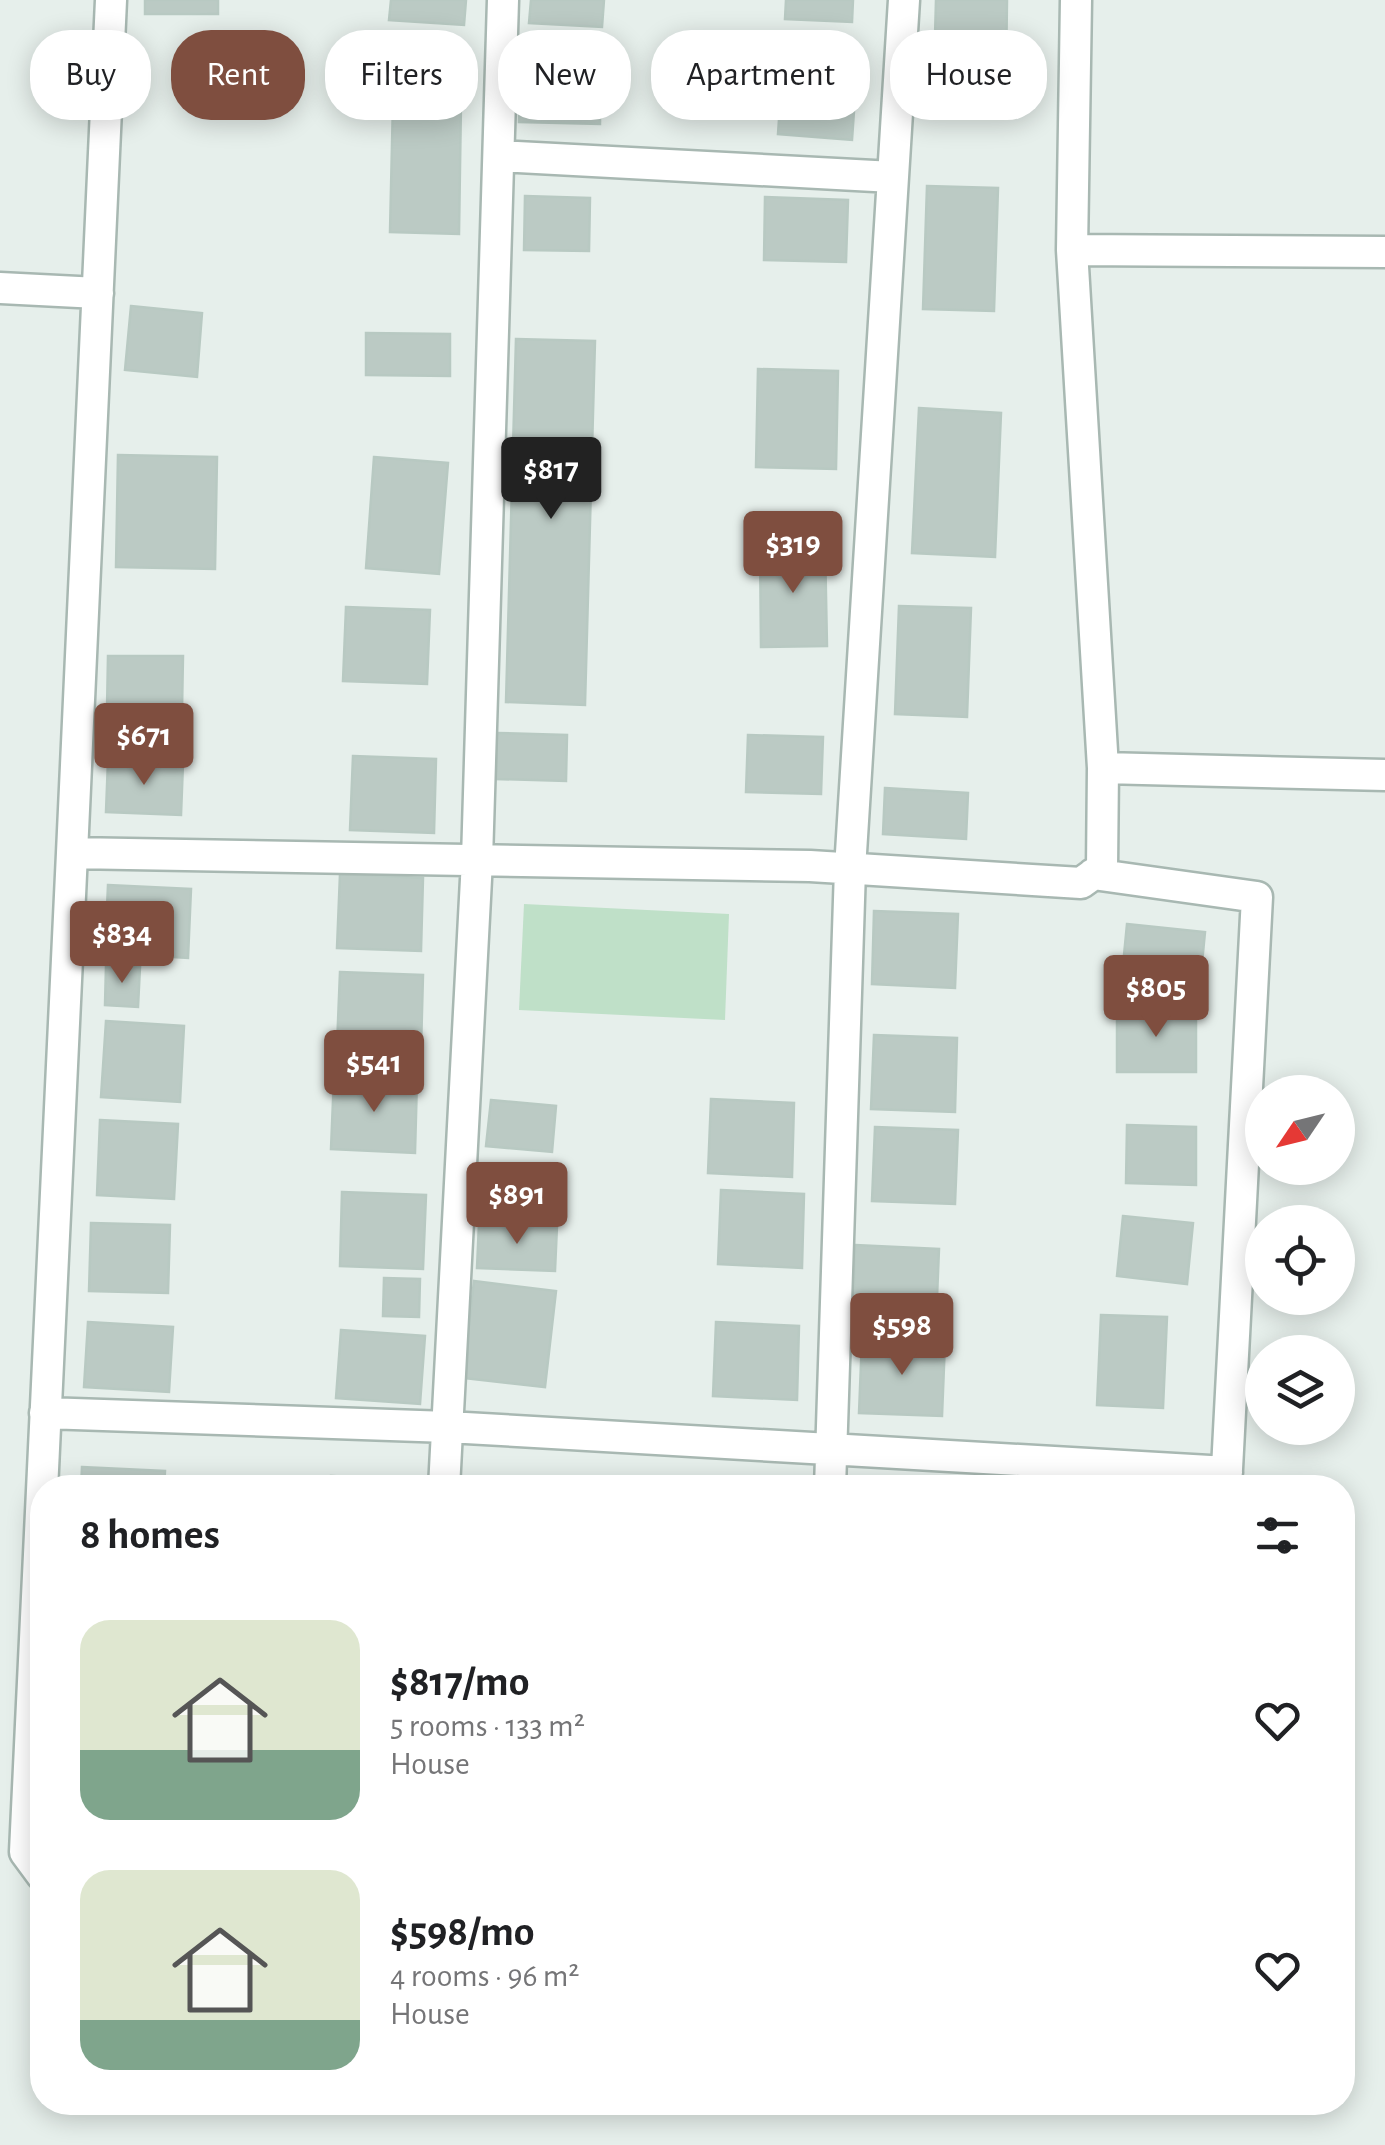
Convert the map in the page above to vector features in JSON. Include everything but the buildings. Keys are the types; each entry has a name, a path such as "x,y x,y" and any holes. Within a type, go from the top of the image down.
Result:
{"lane":[{"path":"42,1475 112,0"},
{"path":"445,1475 478,860 503,0"},
{"path":"830,1475 850,868 904,0"},
{"path":"72,853 850,868 1081,883 1102,868 1104,768 1072,250 1076,0"},
{"path":"499,156 893,177"},
{"path":"1072,250 1385,252"},
{"path":"0,288 98,293"},
{"path":"1104,768 1385,775"},
{"path":"1093,874 1257,897 1226,1475"},
{"path":"45,1413 448,1427 1158,1475"},
{"path":"30,1742 25,1852 30,1859"}],"green space":[{"path":"524,904 729,914 725,1020 519,1010"}]}
